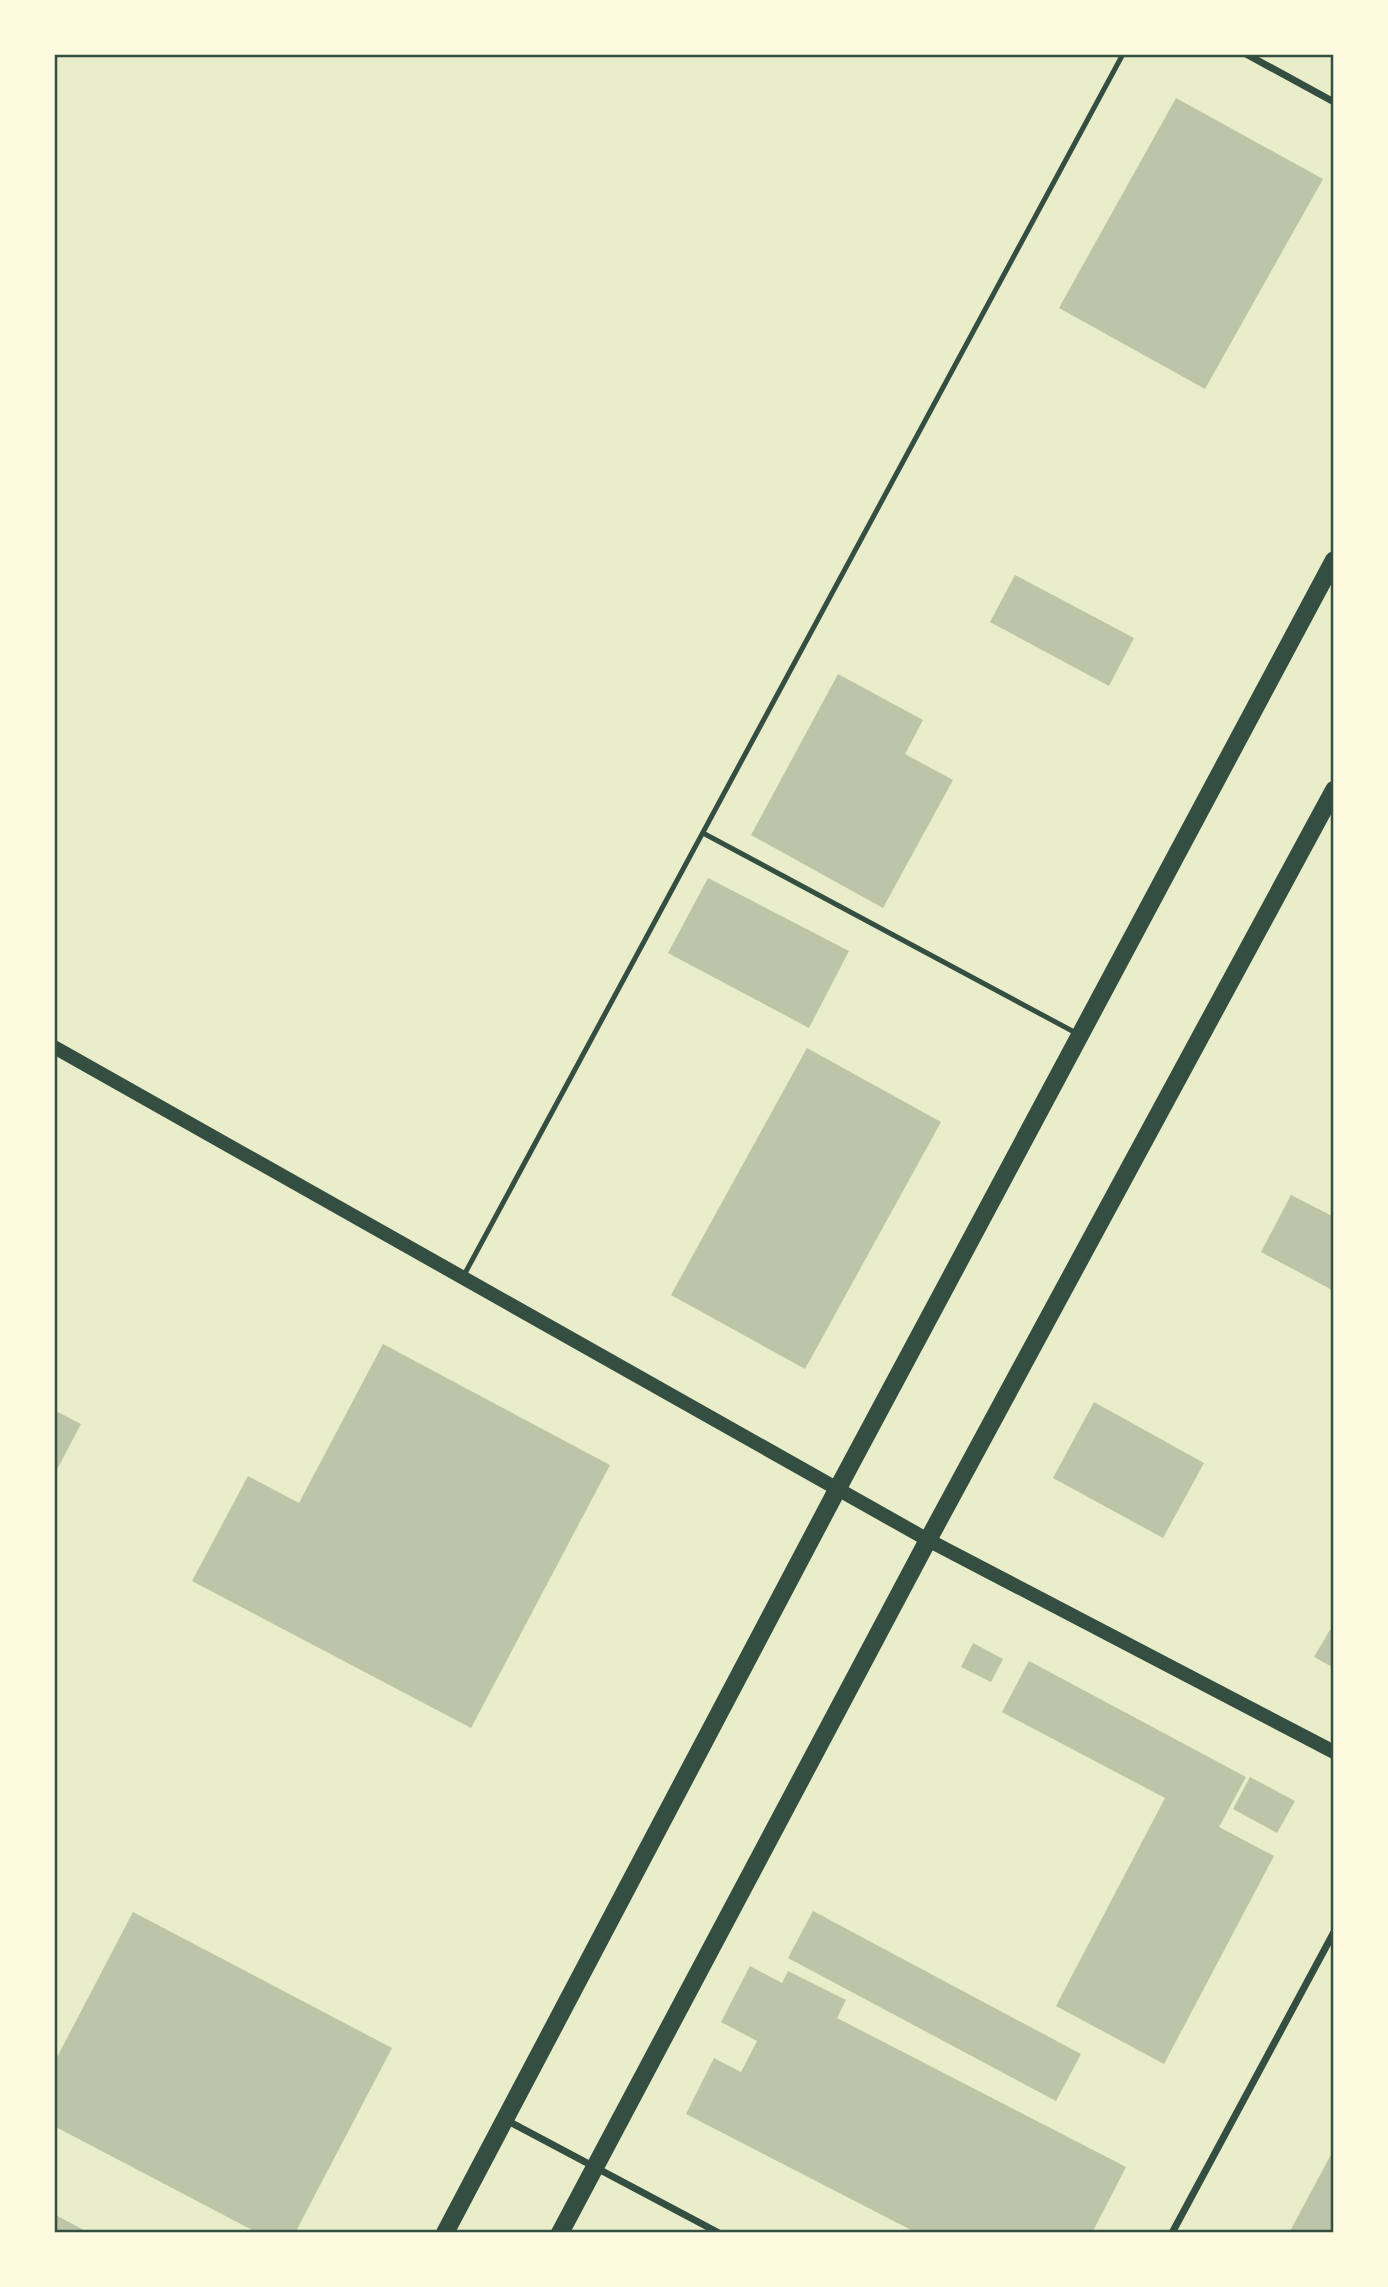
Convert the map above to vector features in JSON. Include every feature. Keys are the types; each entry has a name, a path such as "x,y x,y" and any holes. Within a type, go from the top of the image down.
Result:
{"main road":[{"path":"445,2233 838,1488 1334,560"},
{"path":"560,2233 928,1540 1334,790"},
{"path":"54,1047 928,1540 1334,1752"}],"street":[{"path":"1246,54 1334,102"},
{"path":"1172,2233 1334,1932"},
{"path":"504,2118 719,2233"}],"lane":[{"path":"463,1277 1123,54"},
{"path":"703,833 1080,1035"}],"building":[{"path":"1176,98 1323,179 1205,389 1059,308"},
{"path":"1015,575 1134,638 1109,686 990,622"},
{"path":"838,674 923,720 905,754 953,780 883,908 751,835"},
{"path":"708,878 849,951 809,1028 668,953"},
{"path":"807,1048 941,1122 805,1369 671,1295"},
{"path":"1291,1195 1334,1217 1334,1291 1261,1252"},
{"path":"383,1344 610,1465 471,1728 192,1581 248,1476 299,1503"},
{"path":"1094,1402 1204,1463 1163,1538 1053,1478"},
{"path":"54,1410 81,1424 54,1475"},
{"path":"1334,1623 1334,1668 1314,1657"},
{"path":"973,1643 1003,1659 991,1682 961,1667"},
{"path":"1029,1661 1246,1777 1219,1827 1274,1856 1164,2064 1056,2006 1165,1798 1002,1712"},
{"path":"1250,1777 1295,1801 1277,1833 1233,1809"},
{"path":"813,1911 1081,2054 1056,2101 788,1958"},
{"path":"133,1912 392,2048 295,2233 258,2233 54,2126 54,2063"},
{"path":"750,1966 782,1983 788,1971 846,2000 837,2018 1126,2167 1092,2233 917,2233 686,2114 714,2058 741,2072 757,2041 721,2022"},
{"path":"1334,2149 1334,2233 1289,2233"},
{"path":"54,2214 89,2233 54,2233"}]}
